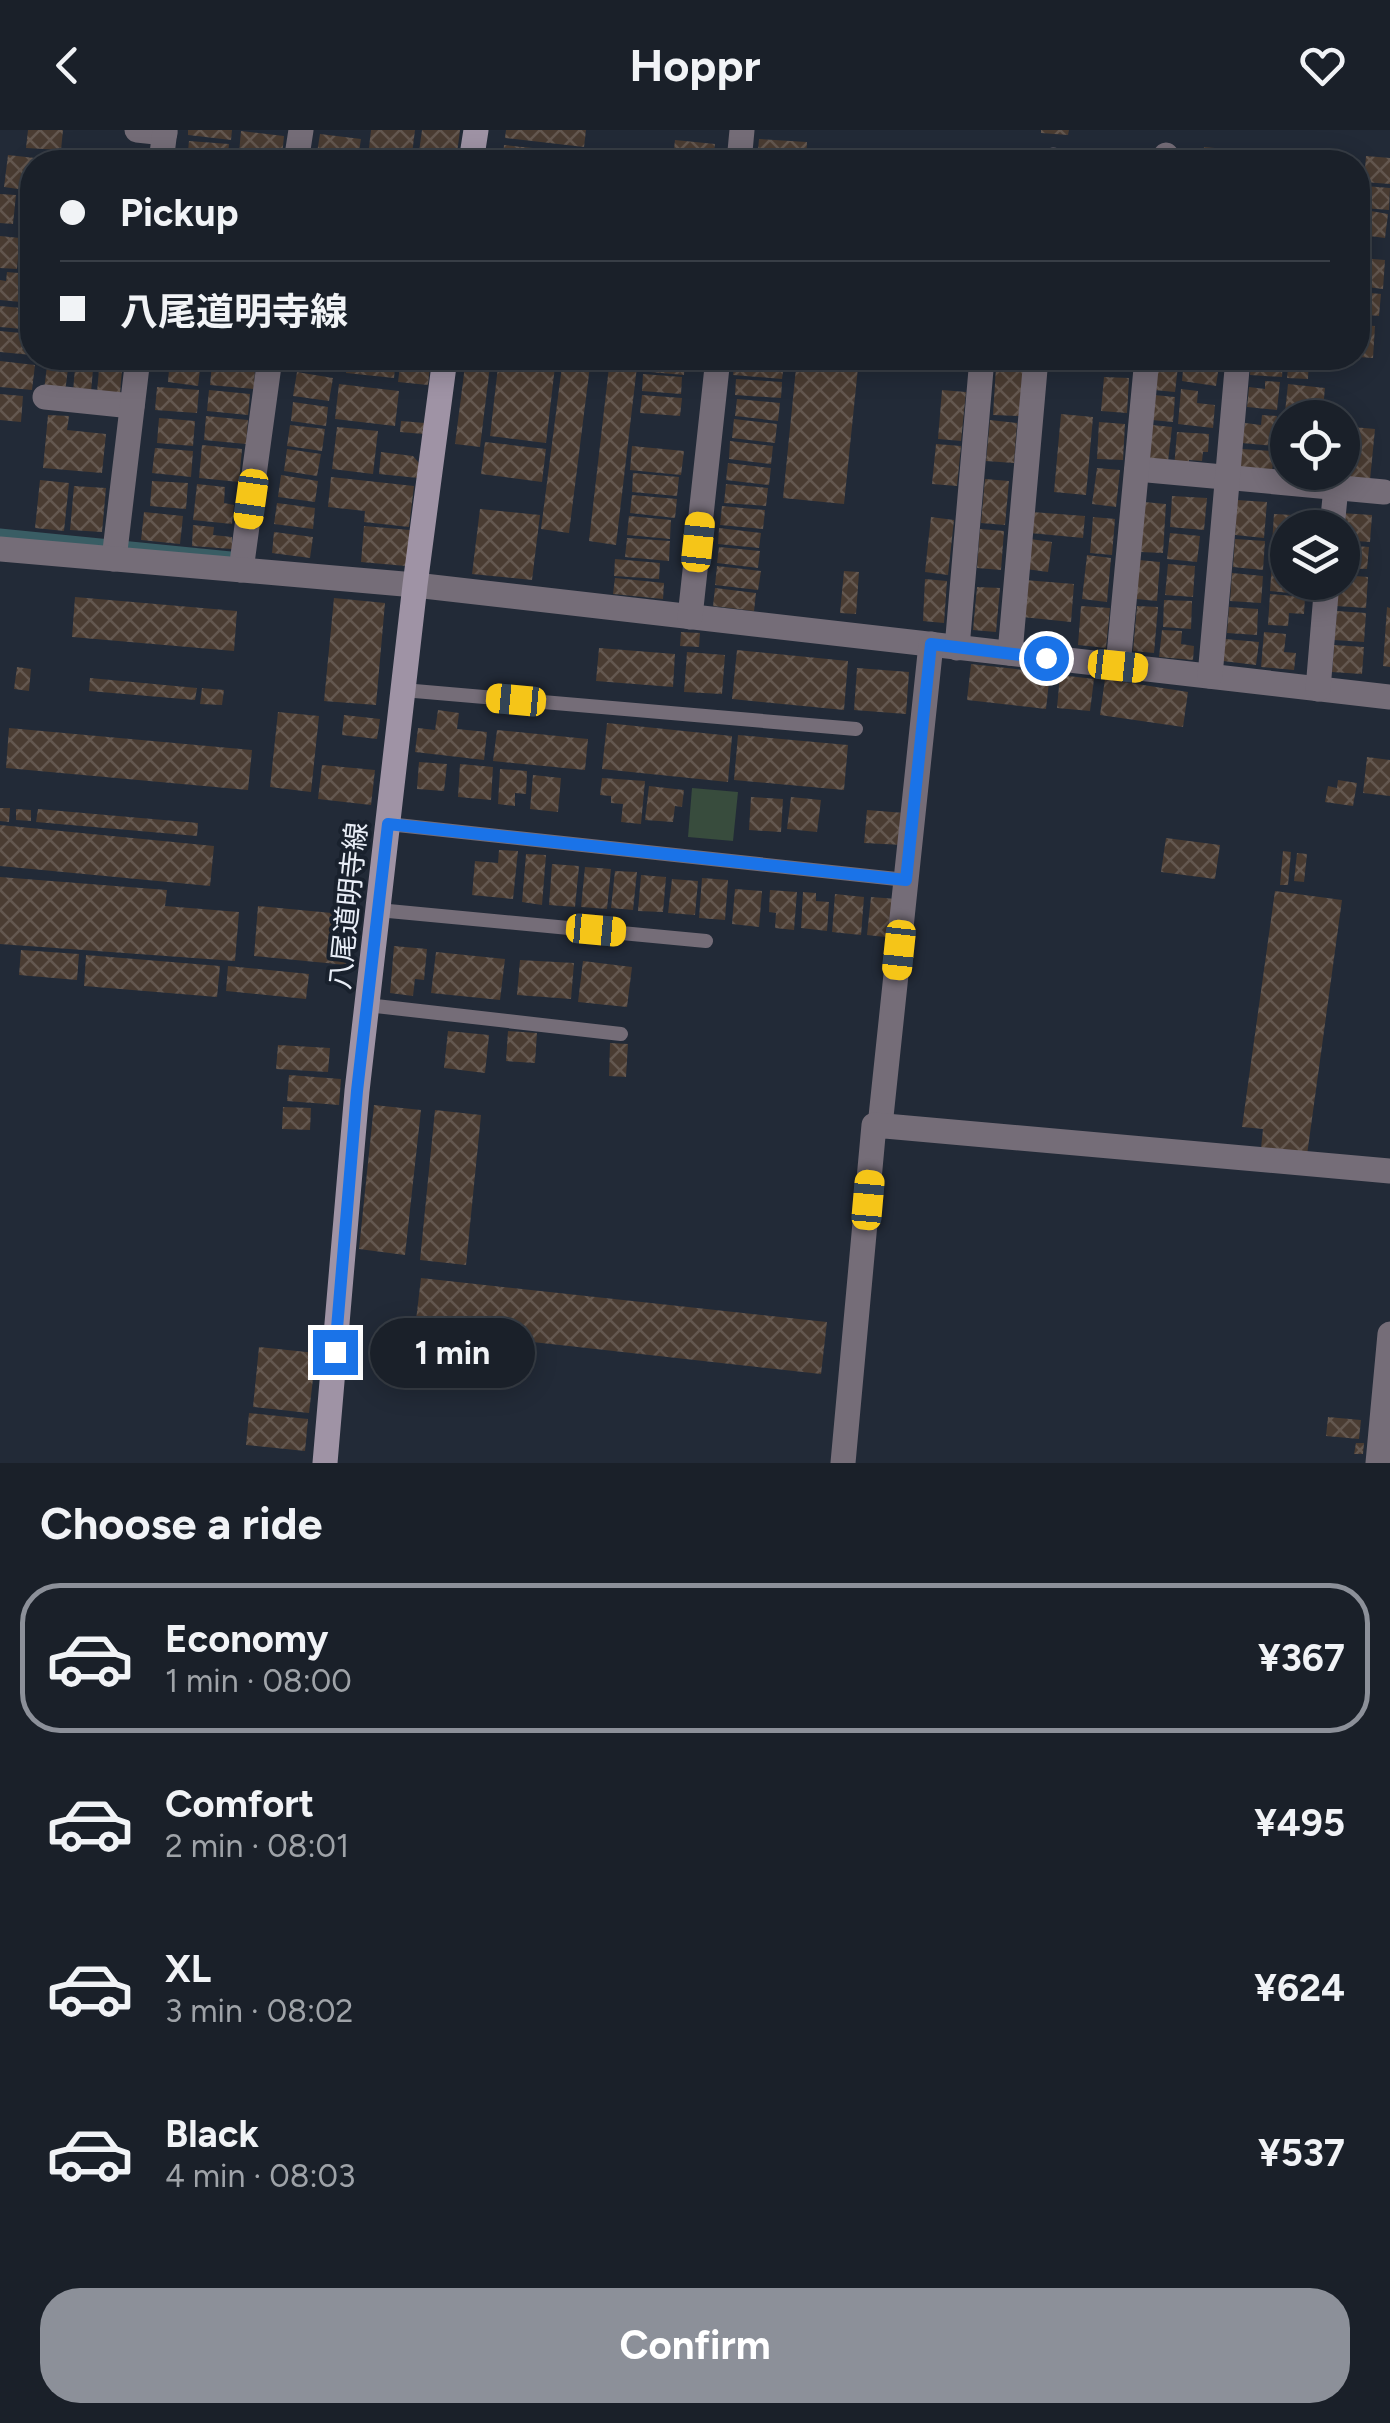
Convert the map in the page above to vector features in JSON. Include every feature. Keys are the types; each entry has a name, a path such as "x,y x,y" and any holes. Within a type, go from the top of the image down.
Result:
{"main road":[{"name":"八尾道明寺線","path":"325,1463 357,1091 443,370"}],"street":[{"path":"137,130 165,132"},
{"path":"114,559 136,370"},
{"path":"241,570 268,370"},
{"path":"690,617 717,370"},
{"path":"957,648 981,370"},
{"path":"1010,653 1035,370"},
{"path":"1118,666 1146,370"},
{"path":"1210,676 1237,370"},
{"path":"45,396 132,406"},
{"path":"1136,469 1270,481"},
{"path":"1360,490 1384,492"},
{"path":"0,550 415,585 1390,697"},
{"path":"1318,689 1326,600"},
{"path":"880,1126 931,644"},
{"path":"843,1463 874,1125 1390,1171"},
{"path":"1378,1463 1388,1390 1390,1334"}],"lane":[{"path":"403,690 856,729"},
{"path":"388,824 906,880"},
{"path":"378,910 706,941"},
{"path":"367,1006 621,1034"}],"green space":[{"path":"692,788 738,792 733,841 688,837"}],"building":[{"path":"28,130 63,130 61,150 26,148"},
{"path":"188,130 232,130 231,140 188,135"},
{"path":"371,130 415,130 412,150 369,150"},
{"path":"422,130 460,130 458,150 419,150"},
{"path":"506,130 586,130 584,147 505,138"},
{"path":"1041,130 1069,130 1068,135"},
{"path":"241,131 284,136 283,150 239,150"},
{"path":"320,134 361,139 359,150 317,150"},
{"path":"759,139 807,142 807,150 758,150"},
{"path":"675,140 715,144 714,150 674,150"},
{"path":"189,141 229,144 228,150 188,150"},
{"path":"504,145 553,150 504,150"},
{"path":"8,155 20,156 20,189 4,187"},
{"path":"1370,156 1390,158 1390,184 1370,182"},
{"path":"1370,186 1390,188 1389,210 1370,209"},
{"path":"0,194 16,195 13,224 0,223"},
{"path":"1370,211 1388,214 1385,238 1370,236"},
{"path":"0,236 20,238 17,269 0,268"},
{"path":"1370,259 1385,260 1383,289 1370,287"},
{"path":"7,272 20,273 20,302 0,300 0,280 6,281"},
{"path":"1370,293 1381,294 1379,316 1370,315"},
{"path":"0,306 20,308 20,329 0,327"},
{"path":"1370,326 1375,326 1370,358"},
{"path":"0,331 20,333 20,354 0,352"},
{"path":"0,361 20,363 20,370 34,370 32,390 0,387"},
{"path":"46,370 68,370 65,393 44,390"},
{"path":"75,370 93,370 91,392 73,391"},
{"path":"99,370 122,370 120,394 97,392"},
{"path":"169,370 200,370 198,386 168,382"},
{"path":"211,370 255,370 254,389 210,385"},
{"path":"346,370 395,370 394,378"},
{"path":"400,370 430,370 428,385 398,382"},
{"path":"464,370 490,370 480,447 455,444"},
{"path":"498,370 555,370 546,443 490,436"},
{"path":"561,370 589,370 569,533 541,529"},
{"path":"609,370 637,370 616,545 589,541"},
{"path":"650,370 684,370 684,375"},
{"path":"734,370 783,370 782,379 733,375"},
{"path":"796,370 858,370 844,504 783,498"},
{"path":"996,370 1023,370 1019,416 993,415"},
{"path":"1156,370 1178,370 1175,392 1154,390"},
{"path":"1183,370 1218,370 1216,386 1182,381"},
{"path":"1250,370 1282,370 1282,377 1250,375"},
{"path":"1288,370 1308,370 1308,379 1287,378"},
{"path":"297,372 333,378 329,401 293,396"},
{"path":"643,374 682,377 681,394 642,391"},
{"path":"1104,377 1129,378 1127,413 1101,411"},
{"path":"736,379 782,382 781,398 735,395"},
{"path":"1265,381 1280,382 1278,400 1270,400 1270,409 1247,407 1249,387 1265,389"},
{"path":"339,384 399,391 395,426 335,419"},
{"path":"1288,384 1325,388 1324,400 1286,400"},
{"path":"157,387 199,390 197,413 155,410"},
{"path":"1181,389 1198,391 1197,403 1215,405 1213,428 1178,424"},
{"path":"209,390 250,394 248,415 207,411"},
{"path":"942,390 966,392 961,441 938,439"},
{"path":"0,394 23,396 21,422 0,420"},
{"path":"642,395 682,398 680,416 640,413"},
{"path":"1154,395 1175,397 1173,422 1152,420"},
{"path":"737,399 780,403 778,421 735,416"},
{"path":"293,402 328,407 326,426 291,421"},
{"path":"1061,414 1093,417 1086,495 1054,492"},
{"path":"48,415 69,416 67,430 106,434 102,473 43,468"},
{"path":"1262,415 1270,416 1270,446 1242,443 1245,423 1261,425"},
{"path":"206,416 248,420 246,444 204,440"},
{"path":"159,418 195,421 193,446 157,443"},
{"path":"734,419 777,424 775,443 732,438"},
{"path":"990,420 1017,423 1014,463 986,461"},
{"path":"401,421 425,423 424,434 400,432"},
{"path":"1099,422 1125,424 1123,460 1097,459"},
{"path":"290,425 325,429 322,451 287,446"},
{"path":"1152,425 1172,427 1168,462 1148,460"},
{"path":"337,427 378,431 373,474 332,469"},
{"path":"1360,428 1375,429 1370,480 1360,479"},
{"path":"1177,432 1209,434 1208,452 1203,452 1202,461 1189,460 1189,469 1174,468"},
{"path":"730,441 773,446 771,464 729,459"},
{"path":"485,442 546,449 542,482 481,474"},
{"path":"936,444 961,446 957,486 932,484"},
{"path":"202,445 242,449 239,482 199,478"},
{"path":"632,446 684,451 681,475 630,470"},
{"path":"155,448 193,451 191,477 152,473"},
{"path":"287,449 321,454 317,476 284,471"},
{"path":"1242,449 1270,451 1270,473 1240,471"},
{"path":"381,452 413,456 419,463 418,478 379,474"},
{"path":"728,463 771,468 769,485 726,480"},
{"path":"1097,468 1120,470 1116,507 1092,504"},
{"path":"633,473 679,477 677,496 632,492"},
{"path":"281,475 318,481 315,502 278,497"},
{"path":"331,477 414,486 409,527 364,522 365,511 328,507"},
{"path":"985,479 1009,481 1005,525 981,523"},
{"path":"40,480 69,483 64,531 35,528"},
{"path":"152,481 188,483 186,509 150,506"},
{"path":"197,484 225,487 224,503 234,505 232,524 193,520"},
{"path":"726,484 768,488 766,506 724,503"},
{"path":"74,486 106,488 102,532 70,530"},
{"path":"632,495 677,499 675,518 630,513"},
{"path":"1172,496 1207,498 1204,530 1170,527"},
{"path":"1237,500 1267,502 1264,538 1235,535"},
{"path":"1144,502 1166,504 1163,553 1141,552"},
{"path":"277,503 315,508 313,529 274,524"},
{"path":"722,506 765,510 763,529 720,525"},
{"path":"480,509 540,515 532,580 472,574"},
{"path":"144,512 183,516 180,544 141,540"},
{"path":"1032,512 1085,516 1083,538 1030,533"},
{"path":"1360,514 1372,515 1370,542 1360,541"},
{"path":"629,516 671,520 670,539 627,535"},
{"path":"931,517 954,520 948,575 925,572"},
{"path":"1093,517 1115,519 1112,555 1090,553"},
{"path":"193,525 214,527 213,535 232,537 232,549 192,546"},
{"path":"364,526 410,530 406,566 361,562"},
{"path":"719,528 761,533 759,548 718,544"},
{"path":"980,529 1004,531 1001,570 977,568"},
{"path":"274,532 313,537 310,558 272,553"},
{"path":"1170,533 1200,536 1197,562 1167,559"},
{"path":"627,538 670,541 669,561 625,557"},
{"path":"1030,539 1052,542 1048,572 1026,569"},
{"path":"1235,539 1265,541 1263,570 1233,567"},
{"path":"1360,546 1369,547 1367,569 1360,569"},
{"path":"719,547 760,551 758,568 717,563"},
{"path":"1087,555 1111,558 1107,602 1082,599"},
{"path":"615,559 660,563 659,579 614,576"},
{"path":"1139,560 1160,562 1157,601 1136,599"},
{"path":"1168,564 1195,566 1193,597 1165,595"},
{"path":"717,566 761,571 758,590 715,585"},
{"path":"844,571 859,572 856,614 840,613"},
{"path":"1232,573 1263,576 1261,603 1230,601"},
{"path":"1360,576 1368,577 1366,608 1336,606 1336,600 1360,600"},
{"path":"615,578 664,583 663,599 613,594"},
{"path":"925,579 947,581 944,623 923,621"},
{"path":"1025,580 1074,584 1071,622 1022,617"},
{"path":"977,587 1000,588 996,632 973,630"},
{"path":"715,588 756,593 754,611 713,606"},
{"path":"1270,594 1270,600 1305,600 1304,614 1289,613 1288,626 1268,625"},
{"path":"75,597 237,611 234,651 72,637"},
{"path":"334,598 385,603 376,705 324,701"},
{"path":"1164,600 1192,601 1191,629 1163,627"},
{"path":"1081,606 1110,608 1106,648 1078,645"},
{"path":"1137,606 1158,607 1154,653 1133,651"},
{"path":"1229,607 1258,609 1257,635 1227,633"},
{"path":"1387,607 1390,608 1390,667 1383,666"},
{"path":"1337,611 1366,613 1364,642 1334,640"},
{"path":"1162,630 1182,631 1181,644 1194,646 1193,660 1159,657"},
{"path":"681,632 700,633 699,647 680,646"},
{"path":"1264,632 1286,634 1284,652 1296,653 1294,670 1261,667"},
{"path":"1225,639 1259,642 1256,665 1223,661"},
{"path":"1334,645 1364,647 1362,674 1332,672"},
{"path":"599,648 675,654 673,687 596,681"},
{"path":"737,650 848,661 844,710 732,699"},
{"path":"687,652 725,655 722,694 684,692"},
{"path":"971,664 1050,673 1046,709 967,700"},
{"path":"17,667 31,669 29,691 14,689"},
{"path":"857,668 909,672 906,714 854,710"},
{"path":"1060,675 1094,679 1090,711 1057,708"},
{"path":"90,678 197,688 195,700 89,691"},
{"path":"1105,679 1188,692 1183,727 1100,715"},
{"path":"202,688 224,690 222,705 200,704"},
{"path":"438,710 459,713 457,729 487,732 484,760 415,752 418,728 435,730"},
{"path":"278,712 319,716 311,792 270,787"},
{"path":"344,715 380,719 377,739 342,735"},
{"path":"607,723 732,736 728,782 602,769"},
{"path":"9,728 252,750 248,790 6,768"},
{"path":"497,730 588,739 585,770 493,761"},
{"path":"738,735 848,745 844,790 734,780"},
{"path":"1367,757 1390,760 1390,796 1363,793"},
{"path":"419,762 447,764 444,791 417,789"},
{"path":"460,764 493,767 491,800 458,797"},
{"path":"322,765 375,770 371,805 318,799"},
{"path":"500,769 527,771 526,794 515,793 515,806 498,804"},
{"path":"533,775 561,778 558,812 530,809"},
{"path":"602,778 645,781 641,824 621,822 623,804 611,803 611,796 600,795"},
{"path":"1338,780 1357,783 1353,806 1325,802 1328,786 1337,788"},
{"path":"649,786 684,790 682,807 675,806 673,822 645,820"},
{"path":"751,797 783,799 781,832 749,830"},
{"path":"791,797 821,800 817,832 787,829"},
{"path":"0,808 10,808 9,822 0,821"},
{"path":"16,809 31,810 31,821 16,820"},
{"path":"38,809 198,823 197,836 36,822"},
{"path":"867,810 905,813 903,845 864,843"},
{"path":"0,825 214,846 210,886 0,866"},
{"path":"1166,838 1220,845 1215,879 1161,872"},
{"path":"499,850 518,851 513,899 472,895 475,861 498,863"},
{"path":"1283,851 1291,852 1288,885 1280,885"},
{"path":"1297,853 1307,854 1304,882 1294,881"},
{"path":"526,854 546,855 542,905 522,902"},
{"path":"552,864 579,866 575,907 549,905"},
{"path":"585,867 611,869 607,909 581,907"},
{"path":"615,871 637,872 633,910 611,908"},
{"path":"641,875 666,877 663,912 638,911"},
{"path":"0,877 167,890 165,906 239,912 235,961 0,944"},
{"path":"702,878 728,880 725,920 699,918"},
{"path":"672,879 698,881 695,915 668,913"},
{"path":"735,889 762,891 759,927 732,924"},
{"path":"770,890 797,892 794,930 775,928 776,913 769,912"},
{"path":"1275,891 1342,900 1307,1155 1261,1148 1263,1129 1242,1127"},
{"path":"803,892 816,893 816,901 829,902 827,931 801,928"},
{"path":"835,894 864,897 861,935 832,932"},
{"path":"871,897 897,899 894,938 867,935"},
{"path":"258,906 353,915 347,965 254,956"},
{"path":"394,946 427,949 424,980 415,979 413,996 390,993"},
{"path":"21,950 79,954 77,980 19,975"},
{"path":"436,952 505,959 500,1000 431,993"},
{"path":"86,955 220,966 217,997 84,986"},
{"path":"520,960 574,963 571,999 517,995"},
{"path":"583,961 632,967 627,1007 578,1002"},
{"path":"228,966 309,974 306,999 226,991"},
{"path":"448,1031 489,1035 485,1073 444,1068"},
{"path":"508,1031 537,1033 535,1063 506,1061"},
{"path":"610,1043 628,1044 626,1077 609,1076"},
{"path":"278,1045 330,1048 328,1072 276,1069"},
{"path":"289,1075 341,1079 339,1105 287,1101"},
{"path":"374,1105 421,1110 405,1255 359,1249"},
{"path":"283,1107 311,1108 310,1130 282,1129"},
{"path":"435,1110 481,1115 466,1265 420,1260"},
{"path":"421,1278 827,1322 821,1374 415,1329"},
{"path":"259,1347 316,1353 309,1413 253,1407"},
{"path":"249,1413 308,1419 305,1451 246,1445"},
{"path":"1328,1417 1361,1420 1359,1439 1326,1436"},
{"path":"1356,1443 1364,1443 1363,1454 1354,1454"}],"waterway":[{"path":"0,533 241,557"}],"route":[{"path":"335,1352 357,1091 388,824 906,880 931,644 1046,658"}]}
